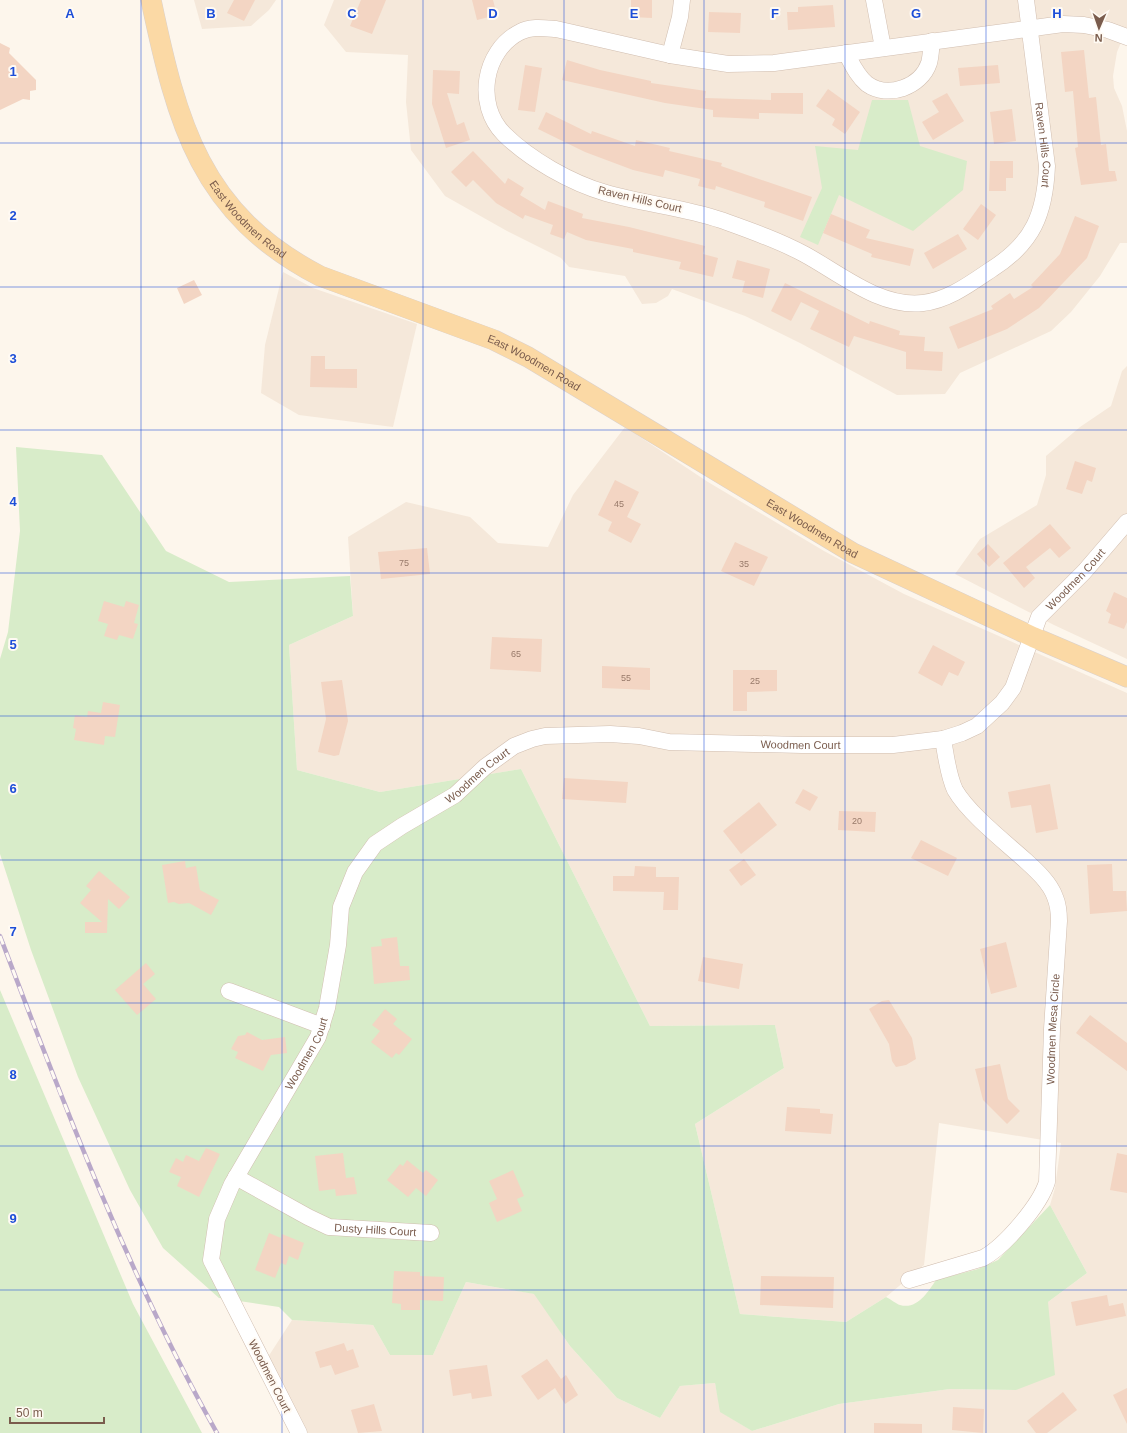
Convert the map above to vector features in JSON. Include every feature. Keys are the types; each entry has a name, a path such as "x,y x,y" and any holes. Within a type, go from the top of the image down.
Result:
{"main road":[{"name":"East Woodmen Road","path":"151,0 175,102 203,169 218,191 241,219 268,243 293,262 320,276 494,340 528,356 840,546 1033,637 1127,677"}],"street":[{"path":"670,55 680,17 682,0"},
{"path":"874,0 883,48"},
{"path":"1026,0 1030,28"},
{"name":"Raven Hills Court","path":"1030,28 1047,166 1046,188 1041,212 1032,232 1007,260 961,290 942,299 925,303 909,304 893,302 875,295 803,254 747,229 678,207 606,193 584,186 560,174 516,145 493,121 487,106 486,90 490,67 497,52 521,31 538,27 556,29 670,55 728,64 752,64 846,53 932,41 1030,28 1063,24 1084,25 1108,30 1127,37"},
{"path":"846,53 858,75 868,85 882,89 902,89 918,79 929,63 932,41"},
{"name":"Woodmen Court","path":"299,1433 211,1260 217,1219 236,1176 318,1037 327,1008 336,959 341,907 355,872 376,844 402,826 455,795 485,767 522,742 545,736 610,734 639,736 669,742 802,745 893,745 943,739 962,733 977,726 1002,703 1013,688 1033,637 1039,617 1084,572 1127,522"},
{"name":"Woodmen Mesa Circle","path":"909,1280 983,1258 994,1252 1038,1202 1044,1193 1047,1182 1052,1029 1059,921 1058,908 1055,896 1037,871 972,812 956,790 951,779 943,739"},
{"path":"229,990 322,1026"},
{"name":"Dusty Hills Court","path":"236,1176 308,1217 329,1227 431,1233"}],"shaded area":[{"path":"194,0 276,0 269,10 251,26 202,29"},
{"path":"334,0 1127,0 1127,28 1117,52 1113,76 1114,88 1122,106 1127,131 1127,243 1120,243 1100,276 1071,312 1051,331 960,373 945,394 897,395 800,343 745,316 672,289 668,296 656,303 642,304 625,276 569,267 561,258 507,231 445,196 411,150 406,102 408,55 346,52 324,25"},
{"path":"283,272 313,288 417,324 393,427 299,415 261,393 265,345"},
{"path":"1127,366 1127,659 1054,625 955,574 980,539 1037,505 1046,475 1046,456 1080,427 1111,406 1122,371"},
{"path":"625,427 708,482 824,551 904,594 1127,693 1127,1433 308,1433 268,1357 292,1320 373,1325 390,1355 433,1355 466,1282 535,1294 570,1346 617,1398 660,1418 680,1386 715,1383 721,1412 752,1431 839,1404 950,1389 1016,1390 1048,1302 1087,1273 1050,1205 1055,1188 1061,1143 939,1123 924,1265 886,1297 846,1322 740,1314 695,1124 784,1068 775,1025 650,1026 521,769 380,792 297,770 289,645 353,616 348,537 406,502 470,517 498,543 548,547 573,495"}],"green space":[{"path":"872,100 908,100 920,146 967,161 963,190 913,231 839,195 818,245 800,237 822,188 815,146 858,150"},
{"path":"16,447 102,455 166,551 229,582 350,576 353,616 289,645 297,770 380,792 521,769 650,1026 775,1025 784,1068 695,1124 740,1314 846,1322 886,1297 900,1305 912,1305 921,1299 936,1280 978,1269 998,1260 1050,1205 1087,1273 1048,1302 1055,1375 1016,1390 950,1389 839,1404 752,1431 720,1412 715,1383 680,1386 660,1418 617,1398 570,1346 534,1294 466,1282 433,1355 390,1355 373,1325 292,1320 279,1307 219,1298 163,1248 130,1190 78,1077 31,950 0,854 0,659 8,632 20,531"},
{"path":"0,990 133,1304 202,1433 0,1433"}],"building":[{"path":"234,0 255,0 244,21 227,13"},
{"path":"361,0 386,0 372,34 350,26"},
{"path":"472,0 493,0 497,15 477,20"},
{"path":"631,0 652,0 652,18 631,17"},
{"path":"833,5 835,27 788,30 787,12 798,12 798,7"},
{"path":"709,12 741,13 740,33 708,32"},
{"path":"0,43 10,48 9,53 36,80 36,90 30,91 30,100 23,99 0,110"},
{"path":"1084,50 1089,98 1096,97 1101,145 1106,144 1109,171 1115,171 1117,181 1081,185 1075,148 1078,147 1073,91 1065,92 1061,52"},
{"path":"567,60 600,70 651,81 651,83 706,91 705,98 771,100 771,93 803,93 803,114 759,113 759,119 713,117 713,110 665,103 562,80"},
{"path":"525,65 542,68 535,112 518,110"},
{"path":"998,65 1000,83 960,86 958,68"},
{"path":"433,70 460,71 459,94 447,93 457,125 464,122 470,140 446,148 432,104"},
{"path":"828,89 860,112 845,134 832,125 835,119 816,106"},
{"path":"947,93 964,121 933,140 922,122 939,112 932,101"},
{"path":"1012,109 1016,141 994,144 990,112"},
{"path":"546,112 591,134 592,131 635,146 636,140 670,148 669,151 722,163 721,166 812,197 803,221 764,207 765,202 716,186 715,190 698,186 700,179 665,170 663,177 633,170 585,152 538,129"},
{"path":"473,151 505,184 508,178 524,188 520,195 545,210 548,201 583,214 582,218 629,227 705,246 703,254 718,258 713,277 679,269 681,262 633,252 633,249 586,240 567,232 564,239 550,234 553,225 525,215 523,219 496,203 473,180 466,187 451,172"},
{"path":"990,161 1013,161 1013,178 1006,178 1006,191 989,191"},
{"path":"981,204 996,215 978,240 963,229"},
{"path":"831,214 870,230 866,238 914,249 910,266 871,257 872,254 823,233"},
{"path":"1075,216 1099,226 1087,258 1039,308 1007,329 958,349 949,327 993,309 991,306 1010,293 1014,299 1033,287 1031,285 1060,254"},
{"path":"958,234 967,249 933,269 924,253"},
{"path":"737,260 770,269 763,298 742,292 745,281 732,278"},
{"path":"194,280 202,295 184,304 177,288"},
{"path":"785,283 869,324 870,321 900,331 899,335 925,337 924,351 943,352 942,371 906,369 906,352 854,336 849,347 810,329 819,311 801,302 791,321 771,311"},
{"path":"311,356 325,356 325,369 357,369 357,388 310,387"},
{"path":"1075,461 1096,468 1092,482 1087,480 1082,494 1066,489"},
{"path":"615,480 639,492 627,517 641,524 631,543 608,531 612,522 598,515"},
{"path":"1050,524 1071,548 1059,558 1050,548 1026,567 1035,578 1024,588 1003,563"},
{"path":"735,542 768,557 754,586 721,571"},
{"path":"988,544 1000,557 989,567 977,554"},
{"path":"427,548 430,574 381,579 378,552"},
{"path":"1114,592 1127,598 1127,622 1124,629 1108,623 1111,614 1106,611"},
{"path":"104,601 124,607 126,601 139,605 134,623 138,624 133,639 119,635 117,640 104,636 108,624 98,621"},
{"path":"492,637 542,639 541,672 490,669"},
{"path":"933,645 965,662 958,676 949,672 942,686 918,673"},
{"path":"602,666 650,668 650,690 602,688"},
{"path":"733,670 777,670 777,691 747,692 747,711 733,711"},
{"path":"342,680 348,721 339,755 334,756 318,752 326,719 321,682"},
{"path":"103,702 120,705 115,737 105,736 104,745 74,740 76,729 73,728 75,715 87,717 88,711 101,713"},
{"path":"564,778 628,782 626,803 562,799"},
{"path":"1050,784 1058,829 1036,833 1031,805 1011,808 1008,792"},
{"path":"803,789 818,797 810,811 795,803"},
{"path":"759,802 777,825 741,854 723,831"},
{"path":"839,811 876,812 875,832 838,830"},
{"path":"921,840 957,858 948,876 911,858"},
{"path":"744,859 756,875 741,886 729,870"},
{"path":"185,861 186,868 196,866 200,890 219,900 211,915 189,903 168,903 162,865"},
{"path":"1112,864 1113,891 1126,891 1127,911 1090,914 1087,865"},
{"path":"635,866 656,867 656,877 679,877 678,910 663,910 664,892 613,891 613,876 634,876"},
{"path":"99,871 130,897 119,909 108,899 107,933 85,933 85,922 102,922 80,903 91,890 86,886"},
{"path":"397,937 400,966 409,966 410,980 374,984 371,947 382,946 381,939"},
{"path":"1006,942 1017,987 991,994 980,949"},
{"path":"703,957 743,964 739,989 698,981"},
{"path":"146,963 155,974 143,984 156,999 137,1015 115,990"},
{"path":"889,1000 912,1038 916,1059 906,1065 896,1067 892,1061 889,1044 869,1009 882,1001"},
{"path":"385,1009 397,1019 393,1024 412,1039 399,1055 396,1053 392,1058 371,1042 380,1031 372,1025"},
{"path":"1090,1015 1127,1043 1127,1071 1076,1033"},
{"path":"247,1032 262,1040 285,1037 287,1053 271,1055 263,1071 235,1058 238,1052 231,1049 238,1036 245,1035"},
{"path":"1000,1064 1008,1099 1020,1111 1007,1124 983,1100 975,1069"},
{"path":"787,1107 820,1109 820,1113 833,1114 831,1134 785,1131"},
{"path":"206,1148 220,1154 199,1197 177,1186 181,1177 169,1172 176,1158 183,1162 186,1155 199,1161"},
{"path":"343,1153 346,1178 354,1177 357,1194 336,1196 335,1189 319,1191 315,1156"},
{"path":"1117,1153 1127,1155 1127,1193 1110,1190"},
{"path":"407,1160 423,1173 426,1170 438,1180 426,1196 416,1188 408,1197 387,1180 400,1164 403,1166"},
{"path":"513,1170 524,1196 517,1199 522,1211 497,1222 489,1203 497,1199 489,1181"},
{"path":"269,1233 281,1238 282,1234 304,1243 298,1260 289,1256 286,1265 281,1263 275,1278 255,1270"},
{"path":"394,1271 420,1272 420,1276 444,1277 443,1301 420,1300 420,1310 401,1310 401,1304 392,1303"},
{"path":"761,1276 834,1277 833,1308 760,1305"},
{"path":"1107,1295 1109,1306 1123,1303 1126,1316 1076,1326 1071,1302"},
{"path":"344,1343 347,1351 353,1349 359,1367 335,1375 331,1365 320,1368 315,1352"},
{"path":"547,1359 561,1379 566,1375 578,1395 565,1404 555,1388 538,1400 521,1376"},
{"path":"487,1365 492,1396 472,1399 471,1393 453,1396 449,1370"},
{"path":"1127,1388 1127,1424 1113,1395"},
{"path":"1063,1392 1077,1410 1047,1433 1036,1433 1027,1421"},
{"path":"374,1404 382,1431 358,1433 351,1410"},
{"path":"953,1407 984,1409 983,1433 952,1430"},
{"path":"874,1423 922,1424 922,1433 874,1433"}],"railway":[{"path":"0,936 73,1126 126,1251 185,1373 217,1433"}]}
